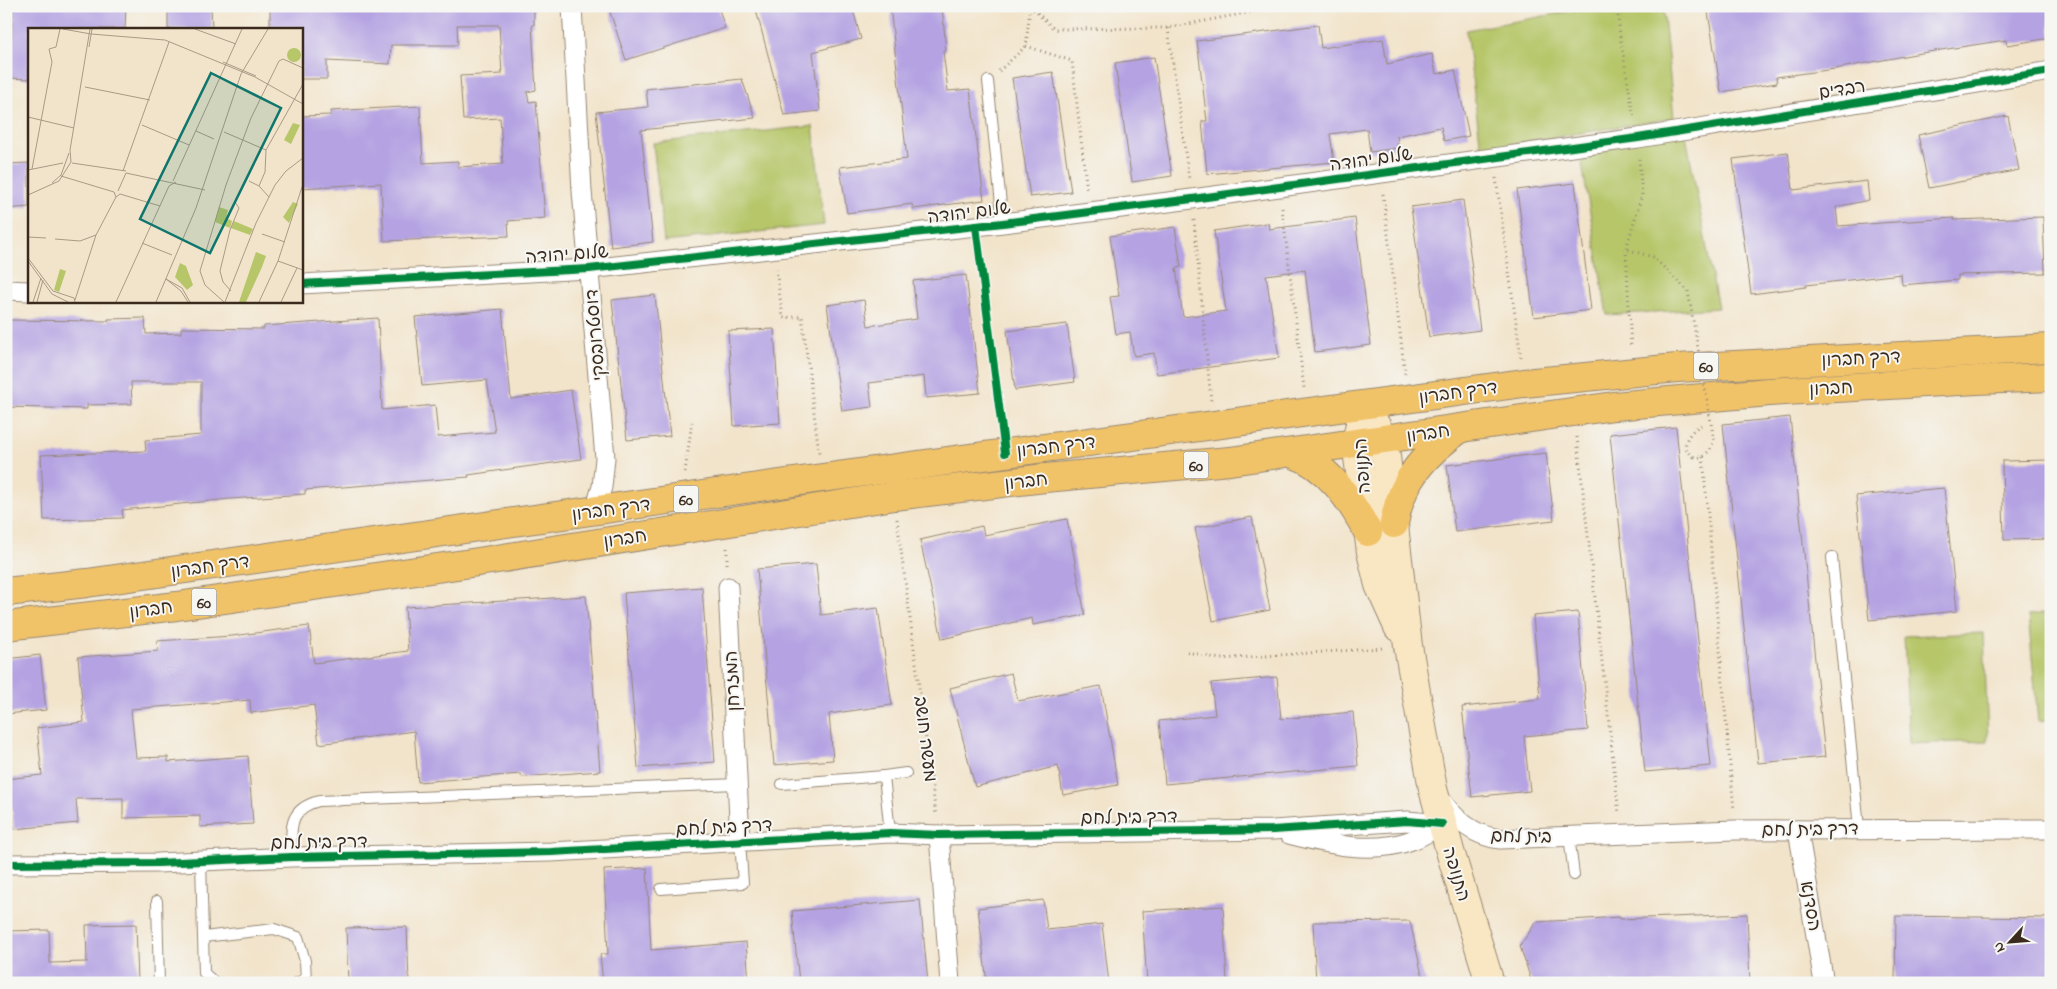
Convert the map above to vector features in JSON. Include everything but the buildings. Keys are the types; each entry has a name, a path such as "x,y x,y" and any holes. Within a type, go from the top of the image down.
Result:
{"highway":[{"name":"דרך חברון","path":"6,592 87,583 680,500 822,478 1524,383 1632,371 2051,348"},
{"name":"חברון","path":"6,626 77,619 478,562 726,521 894,496 1045,478 1167,468 1291,453 1574,411 1769,392 2051,377"},
{"path":"1394,524 1401,497 1416,468 1435,448 1462,427"},
{"path":"1291,453 1310,461 1328,475 1347,498 1368,532"}],"street":[{"name":"דוסטרובסקי","path":"572,6 582,191 604,458 602,487 594,512"},
{"name":"רבדים","path":"1638,138 2051,71"},
{"name":"שלום יהודה","path":"302,284 589,268 1003,223 1638,138"},
{"path":"6,290 28,291"},
{"name":"התנופה","path":"1364,405 1384,439 1408,646 1433,789 1490,983"},
{"name":"התנופה","path":"1364,405 1356,443 1368,532 1379,585 1408,646"},
{"name":"המזרחן","path":"728,587 740,841"},
{"name":"בית לחם","path":"1433,789 1452,814 1470,829 1481,835 1500,839 1521,840 1569,836"},
{"name":"דרך בית לחם","path":"6,864 552,852 890,833 939,835 1273,830 1332,844 1374,847 1406,842 1420,837 1442,824"},
{"name":"דרך בית לחם","path":"1569,836 1859,828 2051,829"},
{"name":"הסדנא","path":"1798,830 1824,983"},
{"path":"939,835 950,983"}],"lane":[{"path":"988,81 1003,223"},
{"path":"1832,557 1859,828"},
{"path":"782,784 906,773"},
{"path":"884,776 890,833"},
{"name":"דרך בית לחם","path":"292,857 294,817 304,807 319,801 737,784"},
{"path":"1569,836 1574,875"},
{"path":"661,889 743,883 740,841"},
{"path":"200,861 204,973 216,983"},
{"path":"157,901 159,983"},
{"path":"203,937 274,929 298,937 306,961 306,979 296,983"}],"path":[{"path":"1030,7 1054,29 1168,28 1282,6"},
{"path":"988,81 1026,46 1030,7"},
{"path":"1168,28 1192,199 1214,426"},
{"path":"1026,46 1072,60 1090,212"},
{"path":"1493,158 1524,383"},
{"path":"1381,173 1408,399"},
{"path":"1279,187 1308,413"},
{"path":"774,248 783,318 802,316 822,478"},
{"path":"1626,249 1632,371"},
{"path":"1688,291 1714,440 1710,450 1704,457 1733,801"},
{"path":"1574,411 1618,799"},
{"path":"680,500 692,422"},
{"path":"1693,457 1704,457"},
{"path":"726,521 728,587"},
{"path":"1187,652 1220,659 1408,646"}],"green space":[{"path":"1573,6 1663,6 1674,118 1481,149 1466,30 1573,11"},
{"path":"813,126 824,225 664,242 653,143"},
{"path":"1685,130 1718,308 1607,315 1579,146"},
{"path":"2051,613 2051,720 2038,721 2028,615"},
{"path":"1984,633 1988,741 1909,744 1904,636"}],"cycle path":[{"path":"302,284 589,269 1003,223 1638,138 2051,71"},
{"path":"976,226 1005,453"},
{"path":"6,864 158,863 292,857 551,852 890,833 939,835 1273,830 1407,821 1442,824"}]}
